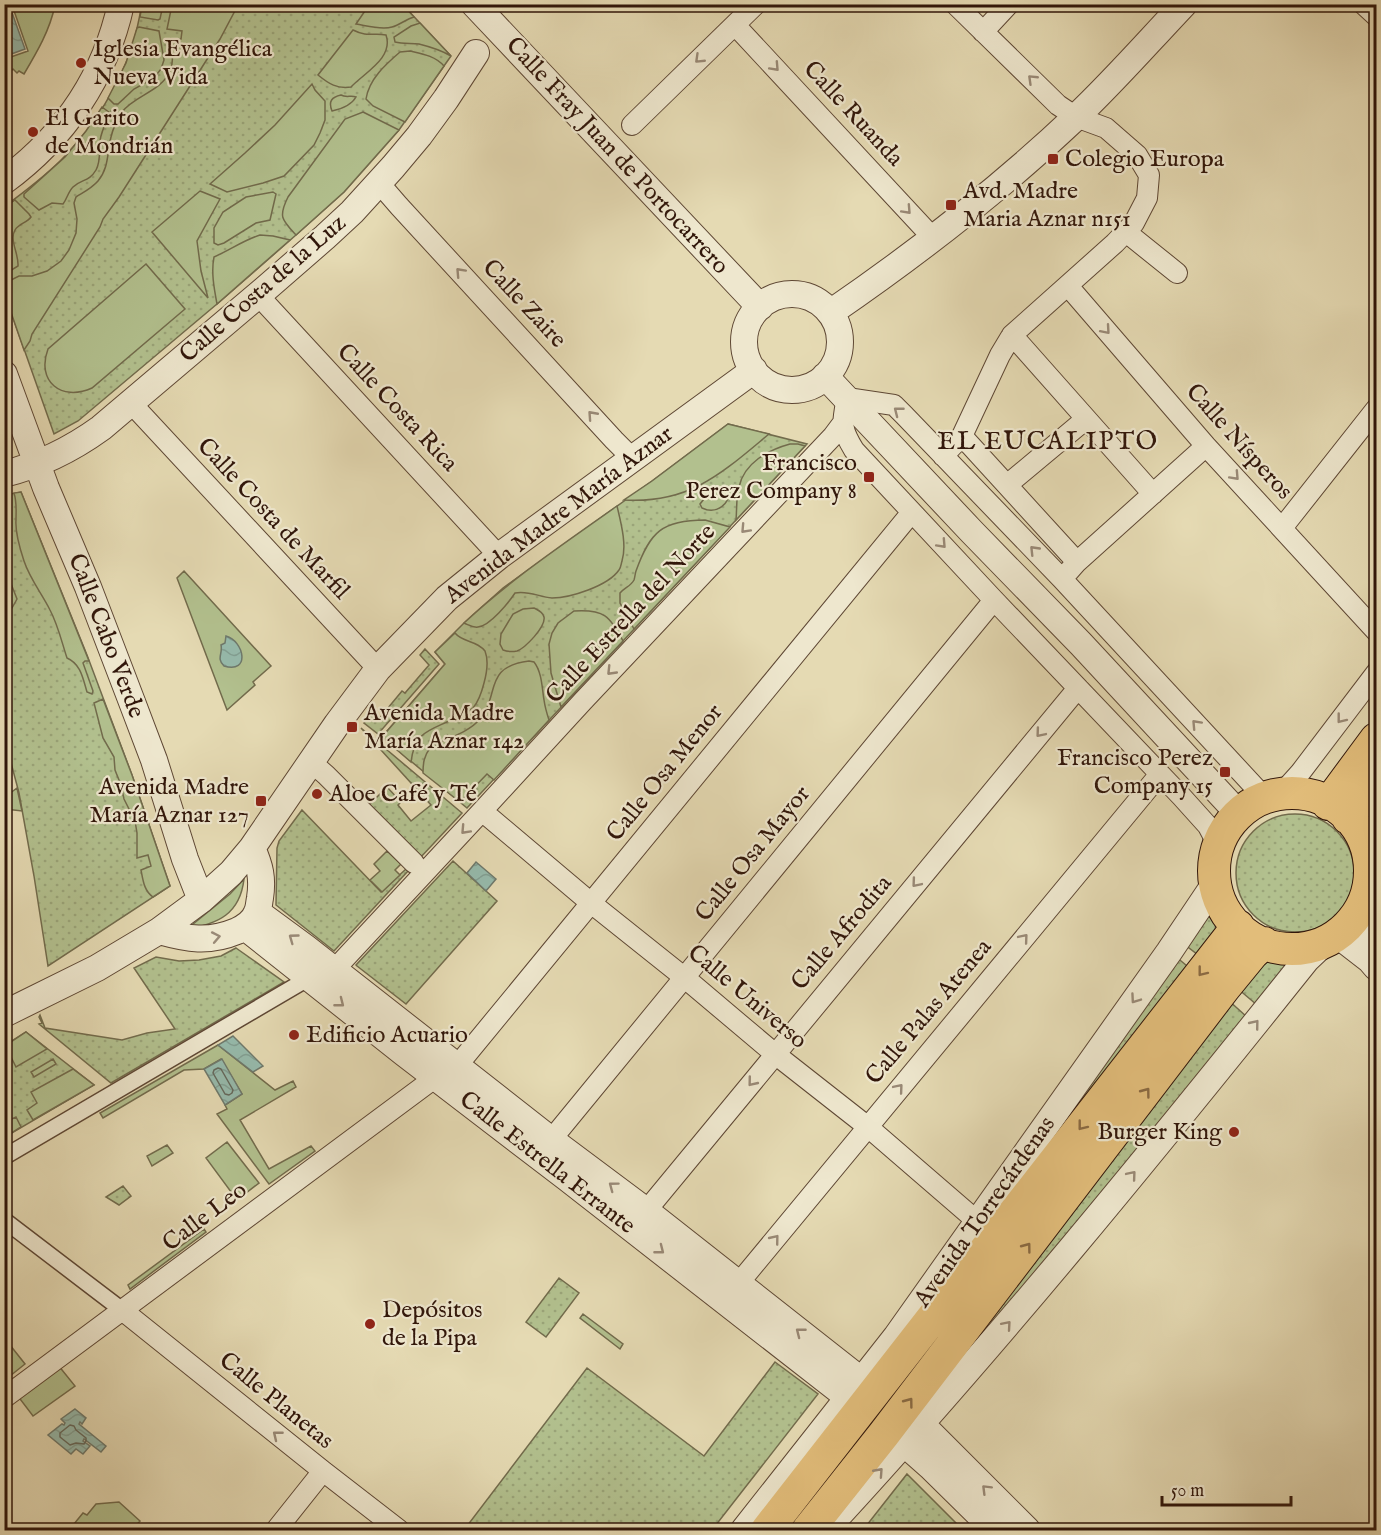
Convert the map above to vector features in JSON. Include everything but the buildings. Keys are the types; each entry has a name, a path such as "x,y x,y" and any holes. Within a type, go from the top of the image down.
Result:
{"main road":[{"path":"1338,811 1377,739"},
{"path":"1338,811 1377,780"},
{"path":"1273,795 1302,796 1338,811 1363,840 1373,865 1368,892 1341,931 1304,948 1292,949 1264,942 1238,926 1224,905 1215,885 1217,843 1227,826 1238,813 1253,802 1273,795"},
{"name":"Avenida Torrecárdenas","path":"767,1530 1238,926"},
{"name":"Avenida Torrecárdenas","path":"808,1530 906,1406 1225,987 1264,942"}],"street":[{"path":"4,181 42,150 78,107 103,60 121,4"},
{"name":"Calle Fray Juan de Portocarrero","path":"474,4 760,307"},
{"path":"632,125 756,4"},
{"path":"943,456 962,436 1000,354 1012,335 1134,223 1147,198 1149,175 1137,155 1106,128 1076,117 1058,105 955,4"},
{"path":"983,32 1009,4"},
{"path":"830,313 1003,182 1076,117 1184,4"},
{"path":"1363,4 1377,16"},
{"name":"Calle Ruanda","path":"735,25 933,237"},
{"name":"Calle Costa de la Luz","path":"4,474 37,464 81,442 101,428 331,232 380,182 427,125 476,53"},
{"name":"Calle Zaire","path":"380,182 399,207 632,458"},
{"path":"1126,232 1177,273"},
{"name":"Calle Nísperos","path":"1068,286 1206,446 1377,631"},
{"path":"795,294 813,299 830,313 838,328 839,350 834,364 825,376 808,387 790,390 782,389 761,379 746,354 744,338 749,320 760,307 775,297 795,294"},
{"name":"Calle Costa Rica","path":"258,295 499,556"},
{"path":"1012,335 1153,494"},
{"name":"Avenida Madre María Aznar","path":"4,1014 97,968 159,931 201,900 231,873 252,848 342,717 378,669 447,598 499,556 754,370"},
{"name":"Calle Cabo Verde","path":"4,374 37,464 102,622 154,760 185,859 201,900"},
{"path":"825,376 1081,644 1238,813"},
{"path":"847,398 842,424 854,450 1160,774 1208,826 1217,843"},
{"path":"847,398 894,405 1273,795 1300,773 1377,673"},
{"name":"Calle Costa de Marfil","path":"131,403 378,669"},
{"path":"1284,531 1286,523 1377,410"},
{"path":"1007,485 1086,418"},
{"name":"Calle Estrella del Norte","path":"334,970 842,424"},
{"path":"962,436 1077,562"},
{"path":"1062,579 1077,562 1206,446"},
{"name":"Calle Osa Menor","path":"446,1072 591,903 912,512"},
{"name":"Calle Osa Mayor","path":"551,1140 994,600"},
{"name":"Calle Afrodita","path":"646,1211 1078,688"},
{"path":"311,762 326,774 414,863"},
{"name":"Calle Palas Atenea","path":"738,1284 1160,774"},
{"name":"Calle Universo","path":"482,812 775,1054 868,1127 978,1222"},
{"path":"159,931 192,939 215,939 251,919 261,891 260,866 252,848"},
{"name":"Avenida Torrecárdenas","path":"744,1530 900,1331 1215,885"},
{"name":"Calle Estrella Errante","path":"251,919 334,970 567,1178 856,1389"},
{"name":"Calle Estrella Errante","path":"251,919 309,978 446,1072 551,1140 646,1211 738,1284 826,1365"},
{"path":"1341,931 1368,937 1377,946"},
{"path":"1341,931 1377,967"},
{"path":"825,1530 905,1444 1050,1274 1307,959 1341,931"},
{"path":"4,1157 309,978"},
{"name":"Calle Leo","path":"4,1398 446,1072"},
{"path":"4,1220 122,1310"},
{"name":"Calle Planetas","path":"122,1310 399,1530"},
{"path":"921,1424 1027,1530"},
{"path":"905,1444 995,1530"},
{"path":"276,1530 323,1471"}],"green space":[{"path":"12,5 39,7 55,5 46,32 24,74 19,71 17,73 13,69 9,73 5,59 28,51"},
{"path":"142,5 403,5 451,56 399,130 344,192 217,304 78,421 54,434 5,295 4,207 57,164 95,119 121,75 134,39"},
{"path":"142,5 163,5 160,19 140,17"},
{"path":"172,5 238,5 220,39 103,219 24,350 5,295 5,283 19,276 32,276 47,271 61,261 69,250 76,233 77,219 74,203 76,197 93,186 102,176 118,118 127,106 161,84 170,71 172,59 168,39 181,39 182,31 167,29"},
{"path":"369,5 403,5 414,17 388,28 356,24"},
{"path":"420,23 451,56 419,44 395,42 394,37"},
{"path":"139,27 159,31 164,60 154,78 134,89 118,104 114,104 108,98 126,63"},
{"path":"353,30 363,34 386,35 386,51 382,58 351,87 337,86 318,75"},
{"path":"410,51 424,54 444,66 405,122 373,106 366,99 374,79 384,67 400,52"},
{"path":"312,84 325,101 325,120 314,145 284,176 227,192 210,184 275,125"},
{"path":"341,95 356,97 349,105 332,111 330,105 332,100"},
{"path":"102,107 110,113 101,138 98,167 91,177 73,187 63,204 52,203 39,210 24,197 24,194 65,157"},
{"path":"363,112 399,130 344,192 296,235 287,226 282,214 288,197 345,119"},
{"path":"200,191 220,199 197,241 208,298 152,232"},
{"path":"273,192 276,194 270,220 256,223 224,243 218,245 214,243 214,228 223,212 246,197"},
{"path":"15,200 31,217 13,234 18,266 5,274 5,207"},
{"path":"260,235 290,240 217,304 213,274 214,257"},
{"path":"146,264 185,309 92,388 81,392 70,392 54,386 45,371 48,349"},
{"path":"728,424 807,444 467,808 382,737 445,664 435,652 464,623 503,588"},
{"path":"728,424 769,434 704,483 668,497 624,500 652,481"},
{"path":"790,444 805,446 736,520 738,491 746,471 766,454"},
{"path":"722,488 728,488 729,494 722,507 713,510 702,508 700,504 704,499"},
{"path":"21,492 87,655 170,886 48,966 19,793 5,740 5,495"},
{"path":"21,492 89,661 83,663 92,694 87,692 78,668 67,658 53,616 24,561 17,536 14,493"},
{"path":"617,506 624,548 620,568 614,576 588,590 560,597 515,593 499,613 483,626 474,627 464,623 519,576"},
{"path":"705,520 730,527 634,629 620,603 620,593 634,580 647,547 660,531 668,526 678,522"},
{"path":"4,566 17,599 12,608 5,611 5,598 8,595"},
{"path":"184,571 271,666 253,682 255,685 227,710 177,578"},
{"path":"534,608 544,617 542,626 530,642 521,649 510,652 503,650 500,644 501,634 513,614 523,609"},
{"path":"574,611 592,611 605,616 614,625 623,641 561,707 551,673 549,644 558,623"},
{"path":"455,633 482,647 485,651 487,667 481,693 471,709 420,737 413,751 411,762 382,737 445,664 435,652"},
{"path":"425,649 439,664 378,734 364,723 370,714 378,720 402,691 405,693 429,665 420,655"},
{"path":"529,661 534,662 539,670 549,720 494,780 487,774 460,802 423,773 426,754 430,748 462,732 479,720 486,711 498,676 504,669"},
{"path":"103,699 170,886 153,897 146,888 141,870 151,866 148,855 137,858 135,821 124,799 115,770 114,757 103,738 94,703"},
{"path":"361,728 462,813 421,857 369,805 387,787 401,802 398,805 411,821 431,805"},
{"path":"17,788 22,811 5,809 5,797"},
{"path":"302,810 381,892 406,869 408,871 334,951 276,905 277,848 279,841"},
{"path":"1295,814 1318,818 1337,831 1350,850 1354,873 1350,896 1337,915 1318,928 1295,932 1272,928 1253,915 1240,896 1236,873 1240,850 1253,831 1272,818"},
{"path":"387,851 401,864 395,870 400,875 382,892 370,880 380,871 374,864"},
{"path":"453,861 497,901 406,1004 356,965"},
{"path":"244,879 238,901 226,915 208,924 187,929 230,894"},
{"path":"1210,908 1222,928 1202,958 1184,944"},
{"path":"236,948 284,982 111,1083 39,1024 42,1023 40,1015 45,1028 122,1040 175,1029 134,968 156,957 179,961 199,960 221,956"},
{"path":"1175,956 1192,970 902,1341"},
{"path":"1263,958 1290,962 1257,1005 1237,988"},
{"path":"1227,999 1247,1017 987,1335 858,1478"},
{"path":"26,1032 94,1085 5,1137 4,1046"},
{"path":"26,1032 47,1049 16,1067 10,1055 5,1058 5,1046"},
{"path":"218,1045 275,1090 293,1081 296,1087 240,1120 269,1169 311,1146 315,1151 269,1184 217,1114 227,1109 225,1105 242,1094 221,1059 204,1069 184,1070 103,1118 100,1113"},
{"path":"53,1059 56,1064 34,1077 31,1072"},
{"path":"73,1069 94,1085 33,1120 27,1110 37,1103 31,1092"},
{"path":"16,1117 21,1127 5,1137 5,1122"},
{"path":"227,1142 259,1183 237,1200 206,1158"},
{"path":"167,1145 173,1153 152,1166 147,1156"},
{"path":"123,1186 131,1196 119,1205 106,1197"},
{"path":"204,1229 206,1232 130,1289 128,1285"},
{"path":"559,1278 579,1293 546,1337 526,1322"},
{"path":"583,1314 623,1344 620,1349 580,1318"},
{"path":"10,1345 25,1364 5,1380 5,1349"},
{"path":"775,1362 818,1394 712,1530 464,1530 587,1368 704,1456"},
{"path":"58,1365 75,1386 33,1416 17,1395"},
{"path":"907,1474 963,1530 863,1530"},
{"path":"119,1502 140,1521 132,1530 69,1530 83,1513 87,1515 96,1504"}],"water":[{"path":"10,7 25,49 6,56 4,51 5,9"},
{"path":"226,636 237,644 242,656 238,665 233,667 224,666 220,661 221,645 225,643"},
{"path":"476,862 496,879 486,891 467,873"},
{"path":"233,1036 263,1066 253,1072 218,1045"},
{"path":"222,1059 242,1094 225,1105 204,1069"},
{"path":"75,1409 86,1418 82,1424 80,1422 79,1424 106,1446 101,1452 84,1439 83,1441 90,1446 83,1454 76,1449 71,1454 48,1435 62,1424 64,1425 61,1419"}],"place":[{"name":"Iglesia Evangélica Nueva Vida","path":"81,63"},
{"name":"El Garito de Mondrián","path":"33,132"},
{"name":"Colegio Europa","path":"1053,159"},
{"name":"Avd. Madre Maria Aznar n151","path":"951,205"},
{"name":"Francisco Perez Company 8","path":"869,477"},
{"name":"Avenida Madre María Aznar 142","path":"352,727"},
{"name":"Francisco Perez Company 15","path":"1225,772"},
{"name":"Aloe Café y Té","path":"317,794"},
{"name":"Avenida Madre María Aznar 127","path":"261,801"},
{"name":"Edificio Acuario","path":"294,1035"},
{"name":"Burger King","path":"1234,1132"},
{"name":"Depósitos de la Pipa","path":"370,1324"}],"district":[{"name":"EL EUCALIPTO","path":"1048,441"}]}
